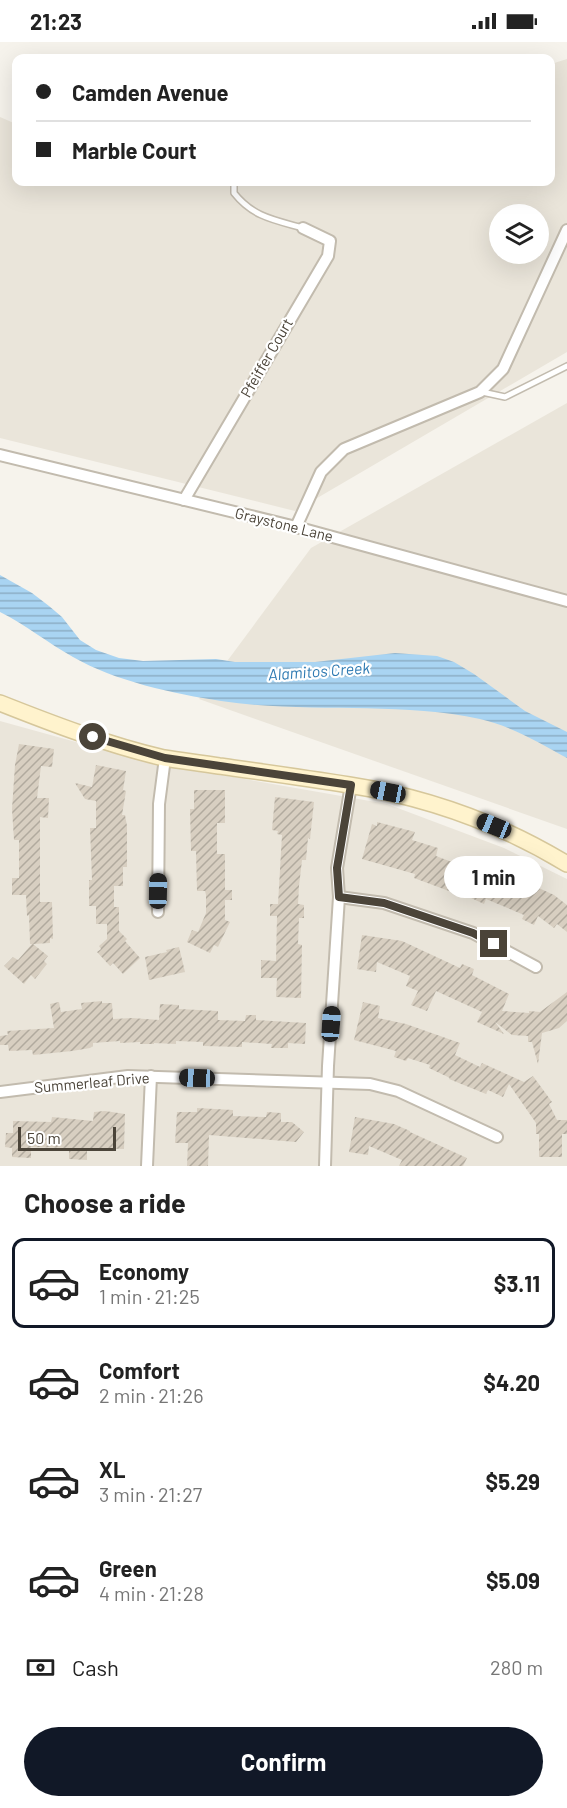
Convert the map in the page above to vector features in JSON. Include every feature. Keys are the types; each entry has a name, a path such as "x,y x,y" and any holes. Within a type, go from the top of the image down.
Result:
{"street":[{"name":"Pfeiffer Court","path":"184,500 328,256 330,241 303,228"},
{"path":"296,527 321,472 344,449 480,392 503,369 567,230"},
{"name":"Graystone Lane","path":"0,455 296,527 567,601"},
{"path":"0,703 82,733 165,758 351,785 399,795 476,819 536,845 567,864"},
{"path":"158,912 159,804 165,758"},
{"path":"325,1166 339,897 337,868 351,785"},
{"path":"339,897 384,903 473,933 536,967"},
{"path":"147,1166 151,1076"},
{"name":"Summerleaf Drive","path":"0,1092 151,1076 370,1084 398,1091 497,1137"}],"lane":[{"path":"234,186 234,193 245,207 266,218 303,228"},
{"path":"480,392 505,397 567,366"}],"shaded area":[{"path":"567,59 567,352 295,511 0,438 0,117 12,122 12,186 555,186 555,63"},
{"path":"567,403 567,829 199,699 311,548"},
{"path":"0,721 148,762 387,804 504,848 567,879 567,1166 0,1166"}],"water":[{"name":"Alamitos Creek","path":"0,575 32,593 49,606 62,617 80,640 96,650 119,658 143,661 216,659 235,662 315,662 395,653 437,656 454,662 525,711 567,732 567,758 514,730 480,719 416,710 253,705 184,695 126,680 73,657 0,612"}],"building":[{"path":"19,744 54,749 52,767 41,766 37,798 49,798 48,818 40,817 40,902 52,902 53,939 50,938 50,943 33,944 48,956 44,961 47,964 35,979 31,975 24,984 4,966 13,957 18,960 32,944 30,944 26,895 12,895 12,878 19,878 19,840 14,840 12,809"},
{"path":"96,765 126,771 123,790 126,791 122,815 125,815 127,826 127,867 123,867 123,886 114,886 114,907 119,907 119,931 140,958 123,974 113,963 110,966 97,952 101,949 99,946 107,939 107,924 96,924 96,906 89,906 89,880 92,880 90,828 96,828 96,801 85,799 75,783 92,787"},
{"path":"194,790 225,790 225,823 217,823 217,854 225,854 225,890 232,890 232,900 225,900 225,920 230,922 218,947 214,945 210,953 187,942 192,930 198,932 206,913 205,891 197,891 196,851 191,851 190,809 194,809"},
{"path":"275,797 314,802 310,839 308,838 306,860 302,860 299,886 298,904 304,905 304,918 299,918 298,944 302,945 301,998 276,997 277,978 261,978 261,960 276,961 277,916 270,916 270,904 278,904 282,835 272,830"},
{"path":"377,822 415,832 412,840 438,848 436,856 515,889 519,879 554,895 567,905 567,932 557,924 554,928 538,916 534,925 522,919 524,915 486,899 484,904 469,897 472,892 451,884 449,891 414,878 415,874 362,859 372,824 377,826"},
{"path":"362,935 402,941 460,968 462,964 474,969 472,975 509,994 502,1011 540,1012 567,992 567,1021 559,1028 542,1033 538,1064 532,1042 528,1042 528,1036 512,1035 495,1022 504,1034 477,1022 482,1012 436,991 427,1011 411,1005 418,991 406,986 410,976 377,962 376,972 357,969"},
{"path":"179,947 185,972 149,980 145,957"},
{"path":"102,1001 102,1003 112,1003 113,1019 159,1020 160,1004 179,1005 179,1009 218,1011 218,1020 245,1021 246,1015 256,1015 256,1020 306,1023 305,1044 288,1043 288,1048 271,1048 272,1044 242,1042 242,1047 203,1046 203,1042 176,1041 176,1044 140,1044 140,1042 120,1043 120,1041 93,1043 90,1048 33,1055 32,1050 9,1051 8,1045 0,1045 0,1036 8,1035 7,1031 54,1028 50,1004 59,1002 61,1012 82,1009 81,1003"},
{"path":"363,1002 380,1006 378,1018 406,1024 460,1043 455,1055 480,1067 482,1063 524,1082 533,1076 552,1102 549,1104 557,1120 567,1120 567,1134 562,1134 562,1157 539,1157 539,1134 536,1134 536,1123 509,1084 503,1097 488,1090 486,1094 449,1079 429,1068 430,1065 408,1058 406,1061 394,1057 396,1051 354,1040"},
{"path":"197,1108 233,1110 233,1116 266,1117 267,1112 281,1113 281,1122 292,1122 304,1132 296,1142 209,1135 208,1166 187,1166 188,1143 175,1143 177,1112 197,1112"},
{"path":"94,1112 125,1114 124,1149 87,1148 87,1160 69,1159 69,1148 31,1147 31,1158 12,1157 12,1148 5,1147 6,1133 13,1133 13,1121 51,1122 52,1117 93,1121"},
{"path":"355,1117 394,1124 467,1158 463,1166 399,1166 402,1160 369,1146 368,1155 349,1152"}],"route":[{"path":"93,737 165,758 351,785 337,868 339,897 384,903 473,933 494,944"}]}
